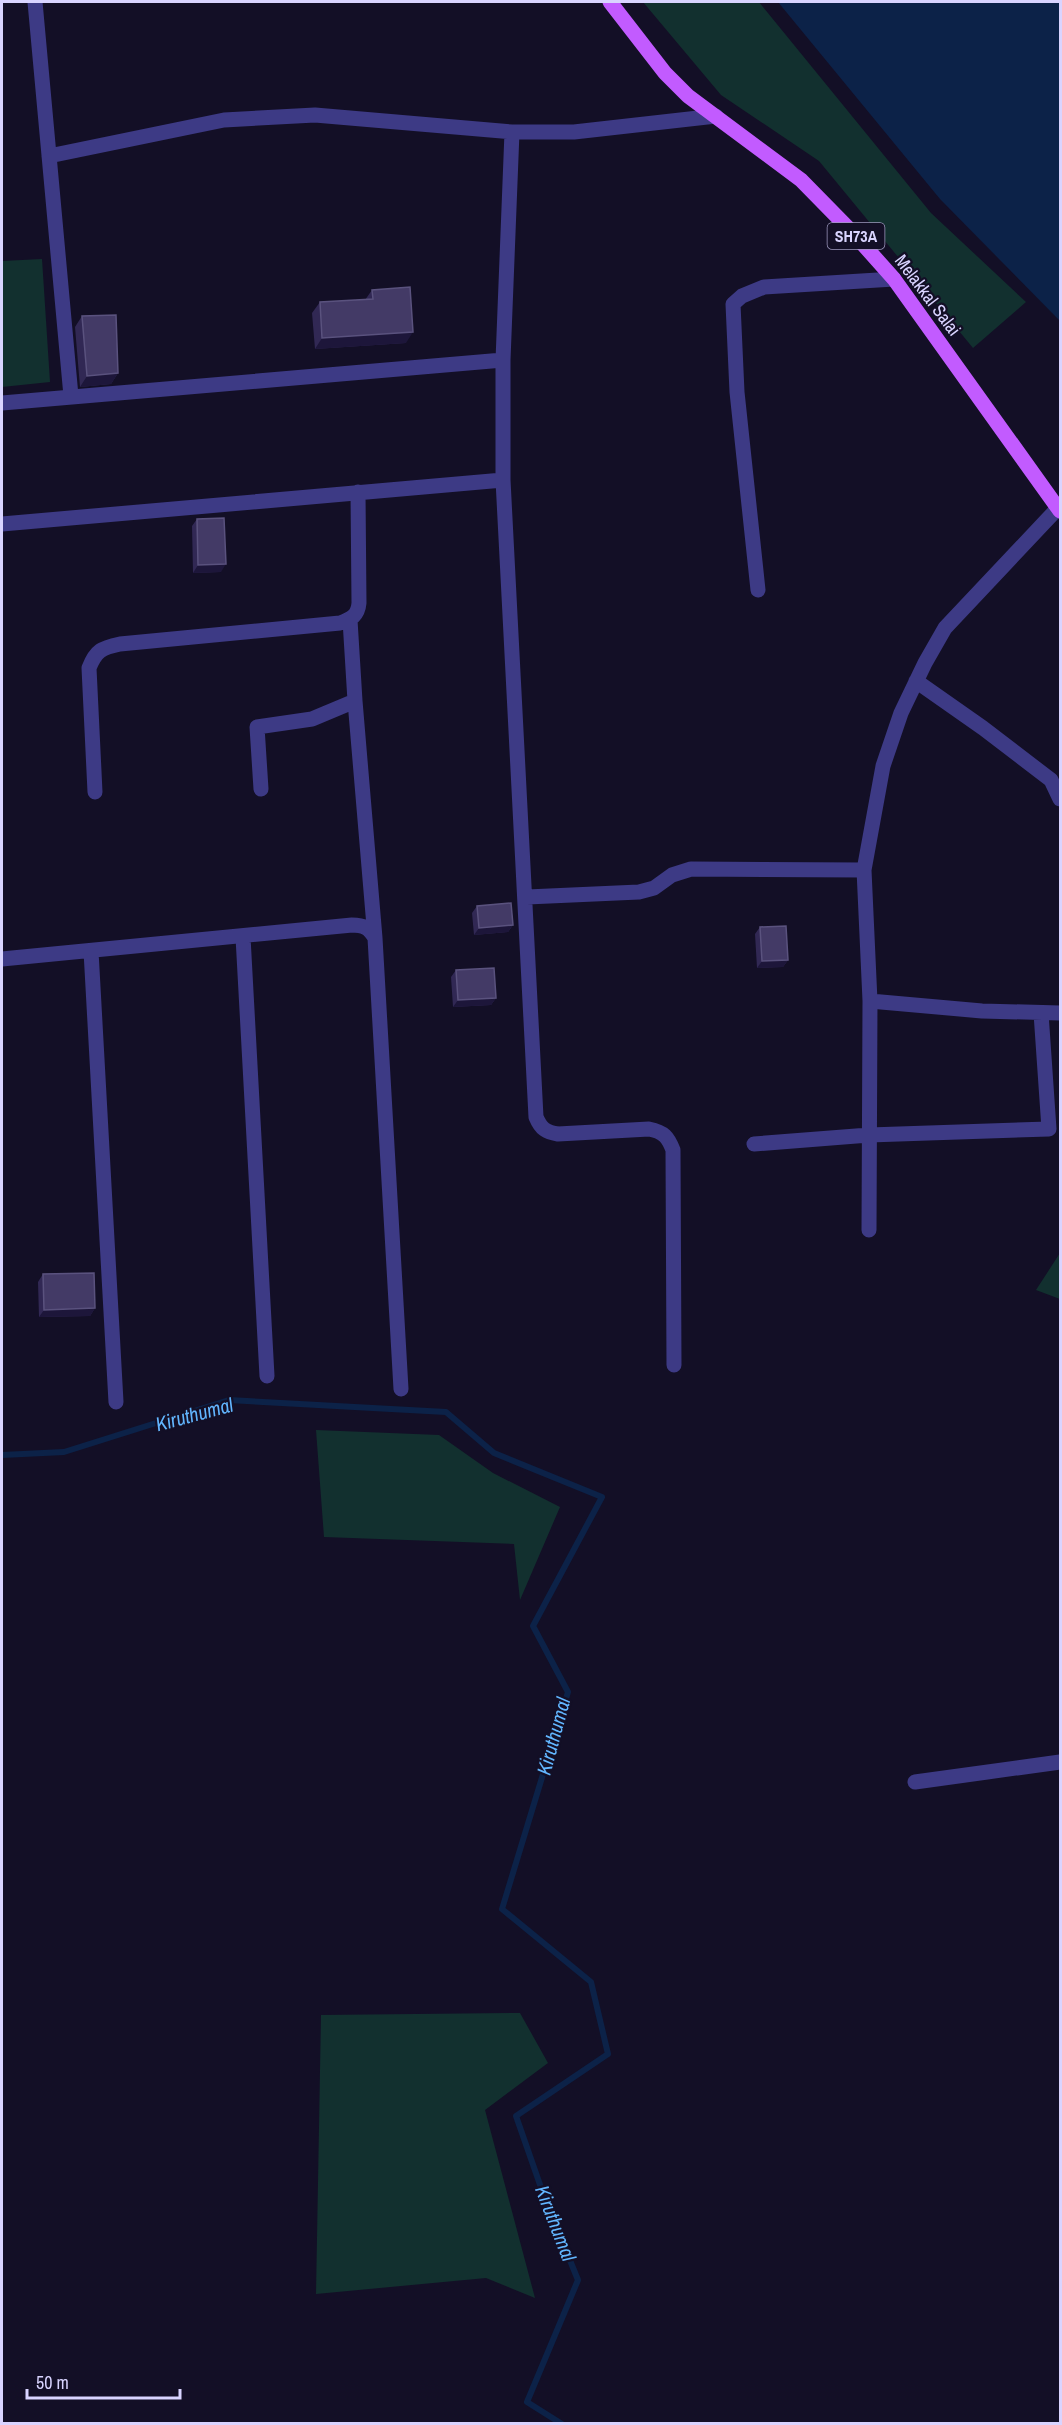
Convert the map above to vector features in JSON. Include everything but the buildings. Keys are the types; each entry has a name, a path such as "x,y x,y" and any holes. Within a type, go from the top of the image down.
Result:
{"main road":[{"name":"Melakkal Salai","path":"610,2 665,73 687,96 801,180 894,279 1059,509"}],"street":[{"path":"35,2 71,396"},
{"path":"49,156 236,119 315,116 512,132 574,132 716,116"},
{"path":"512,132 503,360 503,480 527,897 536,1117 546,1132 558,1134 649,1129 661,1131 669,1138 673,1150 674,1365"},
{"path":"758,590 737,392 733,303 742,296 764,287 894,279"},
{"path":"2,403 503,360"},
{"path":"2,524 503,480"},
{"path":"95,792 89,668 95,654 106,647 120,644 350,620 358,612 359,603 358,492"},
{"path":"869,1230 870,1001 864,870 883,766 901,713 945,628 1059,509"},
{"path":"350,620 375,938 401,1389"},
{"path":"916,681 1051,780 1060,799"},
{"path":"261,789 257,727 312,719 355,701"},
{"path":"527,897 639,892 654,888 672,875 691,869 864,870"},
{"path":"2,959 352,925 362,925 370,929 375,938"},
{"path":"243,937 267,1376"},
{"path":"91,951 116,1402"},
{"path":"870,1001 982,1011 1060,1013"},
{"path":"754,1144 869,1135 1049,1129 1041,1013"},
{"path":"915,1782 1060,1762"}],"green space":[{"path":"643,2 759,2 931,213 1026,302 973,348 819,161 721,95"},
{"path":"42,259 50,382 2,387 2,261"},
{"path":"1060,1253 1060,1299 1036,1290"},
{"path":"316,1430 439,1435 493,1473 560,1507 520,1600 514,1544 324,1537"},
{"path":"520,2013 548,2063 485,2110 535,2298 486,2278 316,2294 321,2015"}],"water":[{"path":"778,2 1060,2 1060,321 940,199"}],"waterway":[{"name":"Kiruthumal","path":"2,1455 64,1452 229,1400 446,1412 494,1453 602,1497 533,1626 568,1692 502,1909 591,1982 608,2054 516,2116 545,2199 578,2280 527,2402 562,2424"}]}
